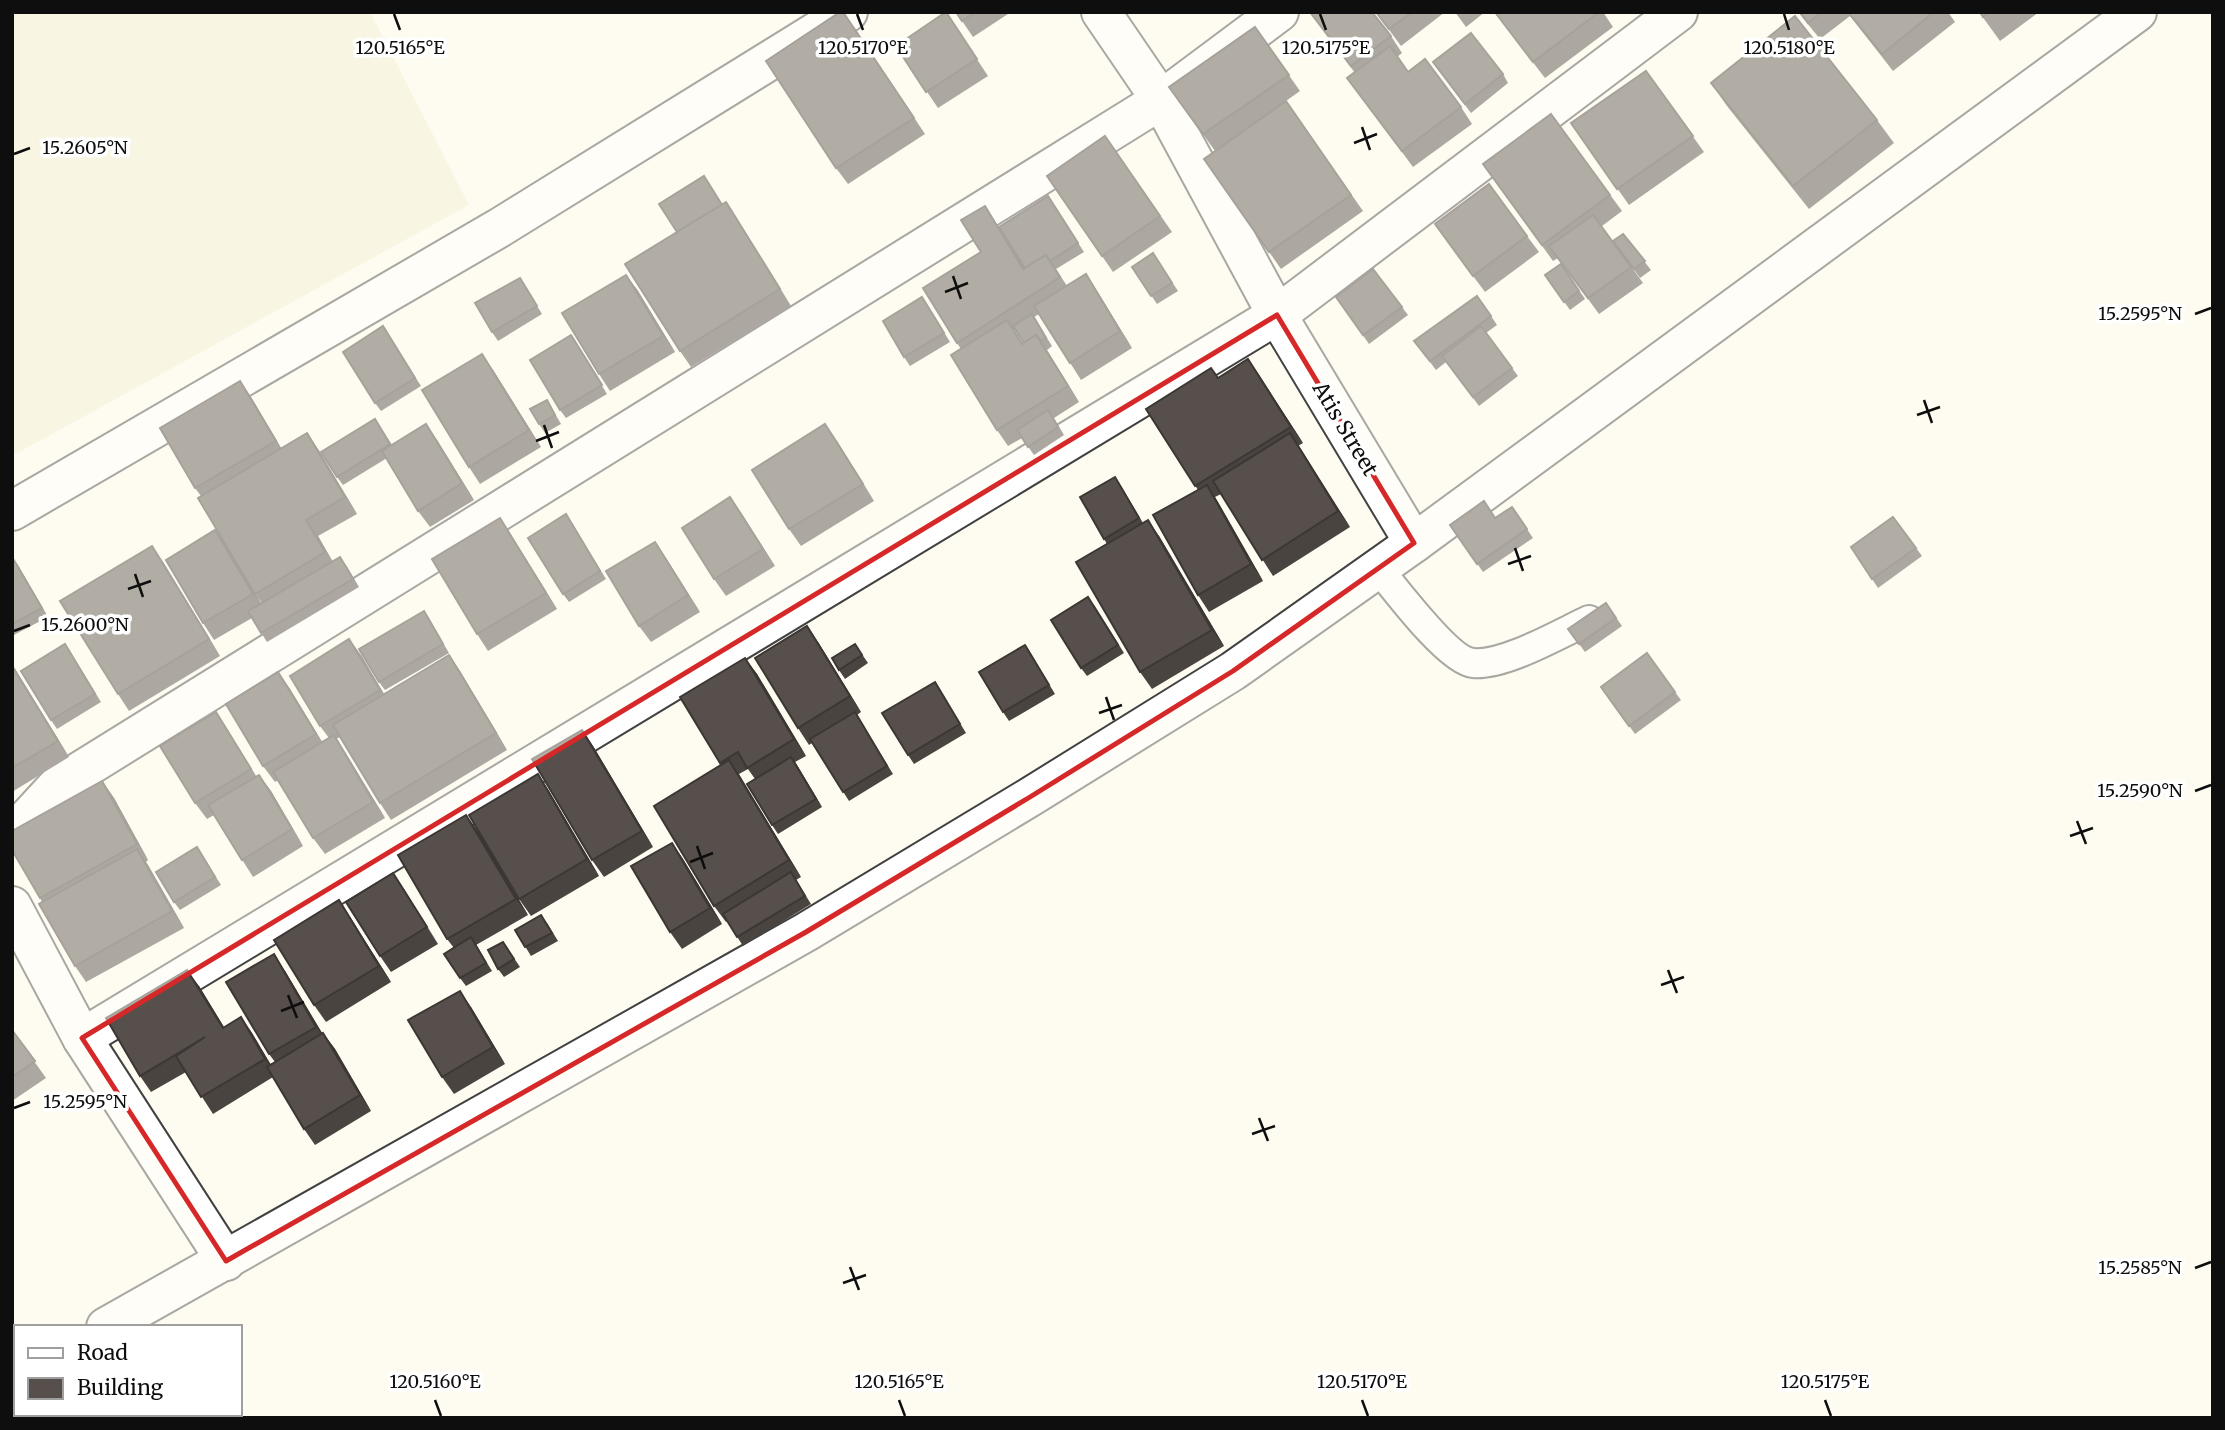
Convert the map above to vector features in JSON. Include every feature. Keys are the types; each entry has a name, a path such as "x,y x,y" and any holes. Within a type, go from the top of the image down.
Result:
{"street":[{"path":"12,511 499,228 848,12"},
{"name":"Atis Street","path":"1101,12 1161,100 1277,315 1414,543"},
{"path":"12,835 58,785 1161,100 1279,12"},
{"path":"82,1038 1277,315 1678,12"},
{"path":"110,1325 865,897 1233,671 1414,543 2137,12"},
{"path":"12,906 82,1038 226,1261"}],"lane":[{"path":"1378,568 1446,648 1471,663 1502,660 1589,620"}],"highlighted area":[{"path":"1277,315 1414,543 1233,671 1030,797 806,932 226,1261 82,1038"}],"shaded area":[{"path":"12,12 370,12 469,205 12,456"}],"building":[{"path":"843,12 914,118 836,168 766,61"},
{"path":"946,12 977,59 926,92 896,46"},
{"path":"956,12 975,12 962,21"},
{"path":"1310,12 1372,12 1391,36 1351,66"},
{"path":"1376,12 1412,12 1389,29"},
{"path":"1495,12 1599,12 1533,62"},
{"path":"1800,12 1822,12 1808,23"},
{"path":"1848,12 1934,12 1882,54"},
{"path":"1795,16 1877,120 1793,186 1711,83"},
{"path":"1255,27 1289,75 1203,134 1169,87"},
{"path":"1471,33 1503,74 1465,104 1433,62"},
{"path":"1390,46 1408,72 1425,59 1461,107 1402,151 1347,78"},
{"path":"1646,71 1693,136 1617,189 1571,123"},
{"path":"1286,101 1351,195 1269,252 1204,159"},
{"path":"1551,114 1610,195 1542,245 1483,164"},
{"path":"1105,136 1160,216 1102,256 1047,176"},
{"path":"704,176 722,205 677,232 659,204"},
{"path":"1489,184 1527,236 1473,276 1435,224"},
{"path":"1048,196 1078,243 1050,261 1046,255 1025,268 999,227"},
{"path":"726,202 780,289 680,351 625,264"},
{"path":"985,206 1023,269 1046,255 1060,277 957,343 923,288 981,252 961,220"},
{"path":"1593,215 1631,267 1588,298 1549,246"},
{"path":"1623,234 1645,261 1634,269 1613,241"},
{"path":"1153,253 1172,283 1151,296 1132,267"},
{"path":"1561,264 1579,291 1564,302 1545,275"},
{"path":"1373,269 1402,307 1363,335 1336,297"},
{"path":"1086,274 1120,331 1070,363 1034,306"},
{"path":"626,275 663,336 599,374 562,313"},
{"path":"520,278 537,306 492,332 475,303"},
{"path":"1477,296 1491,316 1430,361 1414,341"},
{"path":"922,297 944,333 904,357 883,321"},
{"path":"1032,314 1046,338 1041,341 1036,335 1024,343 1013,326"},
{"path":"1007,320 1022,344 1036,335 1068,386 997,430 951,355"},
{"path":"383,326 415,378 375,403 343,352"},
{"path":"1481,326 1512,368 1473,397 1442,356"},
{"path":"571,335 602,385 560,410 530,360"},
{"path":"482,354 529,430 469,467 422,390"},
{"path":"1248,359 1291,427 1195,486 1146,409 1211,368 1218,378"},
{"path":"240,381 276,441 195,488 160,428"},
{"path":"547,400 555,415 539,424 530,409"},
{"path":"1048,410 1058,427 1028,447 1017,430"},
{"path":"375,419 390,444 337,477 321,452"},
{"path":"426,424 462,483 418,511 382,451"},
{"path":"825,424 863,484 789,529 752,470"},
{"path":"307,433 345,497 306,520 325,552 255,594 198,498"},
{"path":"1290,433 1338,511 1262,560 1213,481"},
{"path":"1115,477 1139,518 1104,539 1080,497"},
{"path":"1207,485 1251,564 1198,595 1153,515"},
{"path":"730,497 763,549 714,579 682,528"},
{"path":"1484,501 1495,518 1512,507 1527,529 1477,564 1450,525"},
{"path":"566,514 600,571 563,594 528,538"},
{"path":"1893,517 1916,548 1872,579 1851,547"},
{"path":"500,518 546,593 477,634 432,559"},
{"path":"1148,520 1212,630 1140,672 1076,562"},
{"path":"215,530 253,594 203,623 166,560"},
{"path":"655,542 688,595 639,626 606,571"},
{"path":"152,546 209,639 118,694 60,601"},
{"path":"12,557 42,608 12,624"},
{"path":"340,557 353,579 261,633 248,611"},
{"path":"1088,597 1118,645 1081,668 1051,620"},
{"path":"1606,603 1616,618 1579,644 1568,629"},
{"path":"424,611 443,644 379,682 359,649"},
{"path":"807,626 850,696 798,728 755,658"},
{"path":"349,639 380,690 320,726 290,676"},
{"path":"65,644 95,694 51,720 21,671"},
{"path":"855,644 862,655 839,670 832,658"},
{"path":"1025,645 1049,685 1003,712 979,672"},
{"path":"1647,653 1675,692 1629,726 1601,687"},
{"path":"449,655 496,733 380,803 333,725"},
{"path":"745,658 794,739 747,768 738,752 720,763 680,697"},
{"path":"12,666 58,741 12,768"},
{"path":"278,672 316,734 263,766 226,704"},
{"path":"935,682 960,724 908,755 882,713"},
{"path":"216,712 251,769 195,803 160,746"},
{"path":"855,712 887,766 843,792 810,739"},
{"path":"582,730 642,831 592,860 532,759"},
{"path":"334,735 373,802 313,838 273,772"},
{"path":"791,757 816,799 772,825 747,784"},
{"path":"729,760 789,860 714,906 654,806"},
{"path":"538,774 587,859 519,899 469,815"},
{"path":"259,775 292,829 242,860 208,805"},
{"path":"102,781 137,844 40,898 12,850 12,831"},
{"path":"466,815 516,899 447,939 398,855"},
{"path":"672,843 710,908 670,932 631,866"},
{"path":"197,847 215,877 174,902 156,872"},
{"path":"137,849 172,911 75,966 39,904"},
{"path":"791,872 805,896 737,937 723,914"},
{"path":"393,873 427,927 380,956 346,902"},
{"path":"339,900 379,966 314,1005 274,940"},
{"path":"541,915 552,933 525,947 515,930"},
{"path":"471,937 486,963 460,978 444,954"},
{"path":"503,942 514,959 498,969 488,950"},
{"path":"274,954 316,1027 269,1054 226,982"},
{"path":"187,970 223,1028 241,1017 265,1059 201,1097 176,1056 205,1037 140,1076 106,1018"},
{"path":"460,991 493,1047 442,1077 408,1020"},
{"path":"12,1030 35,1061 12,1077"},
{"path":"323,1033 360,1095 304,1129 267,1067"},
{"path":"161,1416 163,1418 112,1418"}]}
